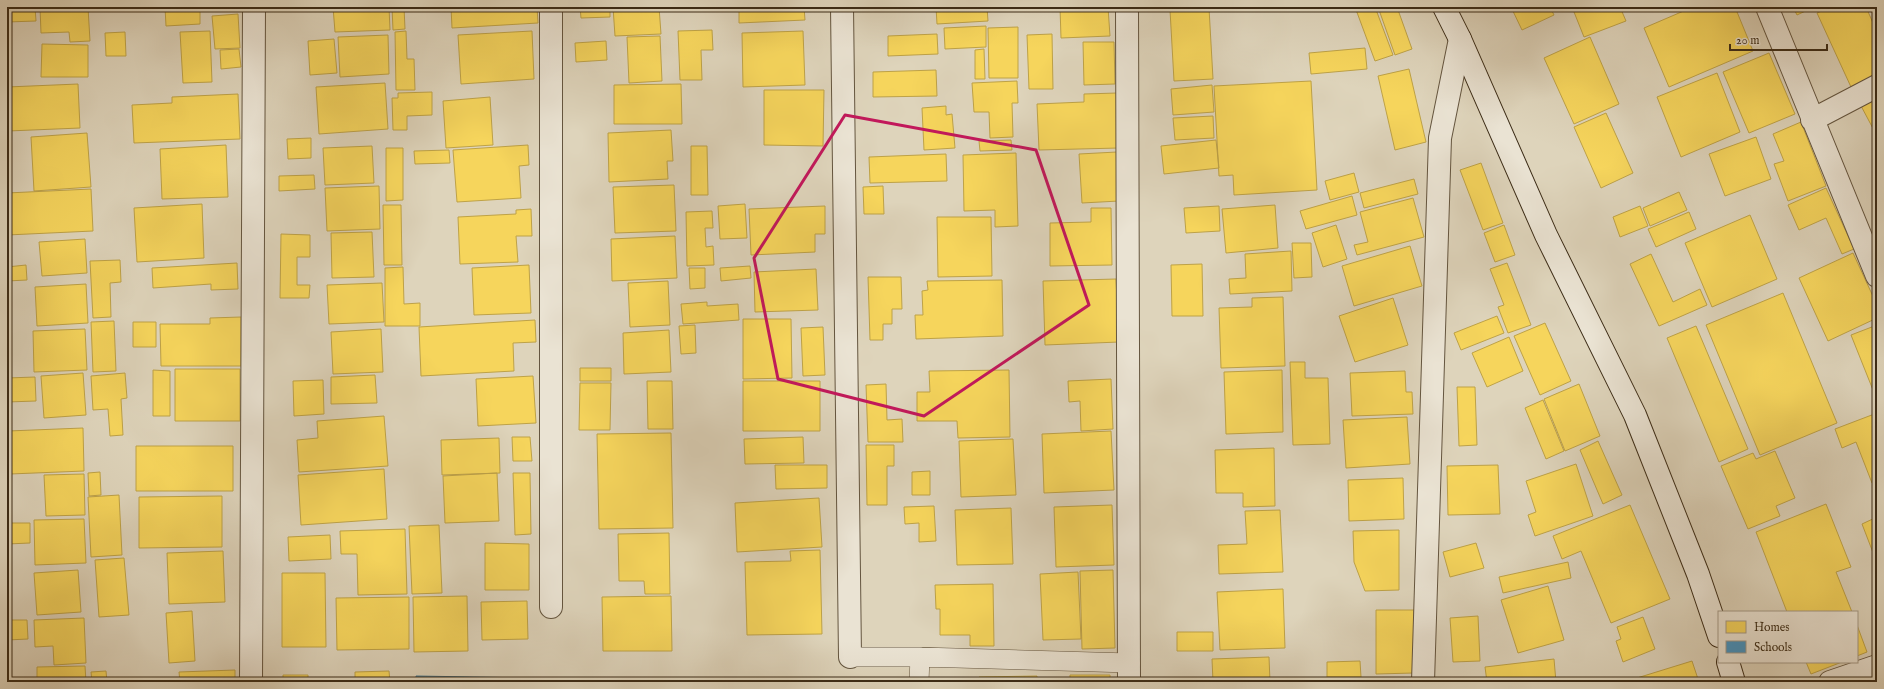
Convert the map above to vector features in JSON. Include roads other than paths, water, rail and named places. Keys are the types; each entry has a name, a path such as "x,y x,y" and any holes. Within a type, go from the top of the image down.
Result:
{"street":[{"path":"251,682 254,7"},
{"path":"551,7 551,607"},
{"path":"842,7 850,657"},
{"path":"1127,7 1129,673"},
{"path":"1444,7 1460,39 1546,234 1634,415 1698,574 1718,633"},
{"path":"1767,7 1877,276"},
{"path":"1423,682 1440,138 1460,39"},
{"path":"1812,120 1877,86"},
{"path":"1728,663 1734,682"},
{"path":"1830,682 1877,666"}],"lane":[{"path":"850,657 920,657 1129,673"},
{"path":"919,682 920,657"}]}
